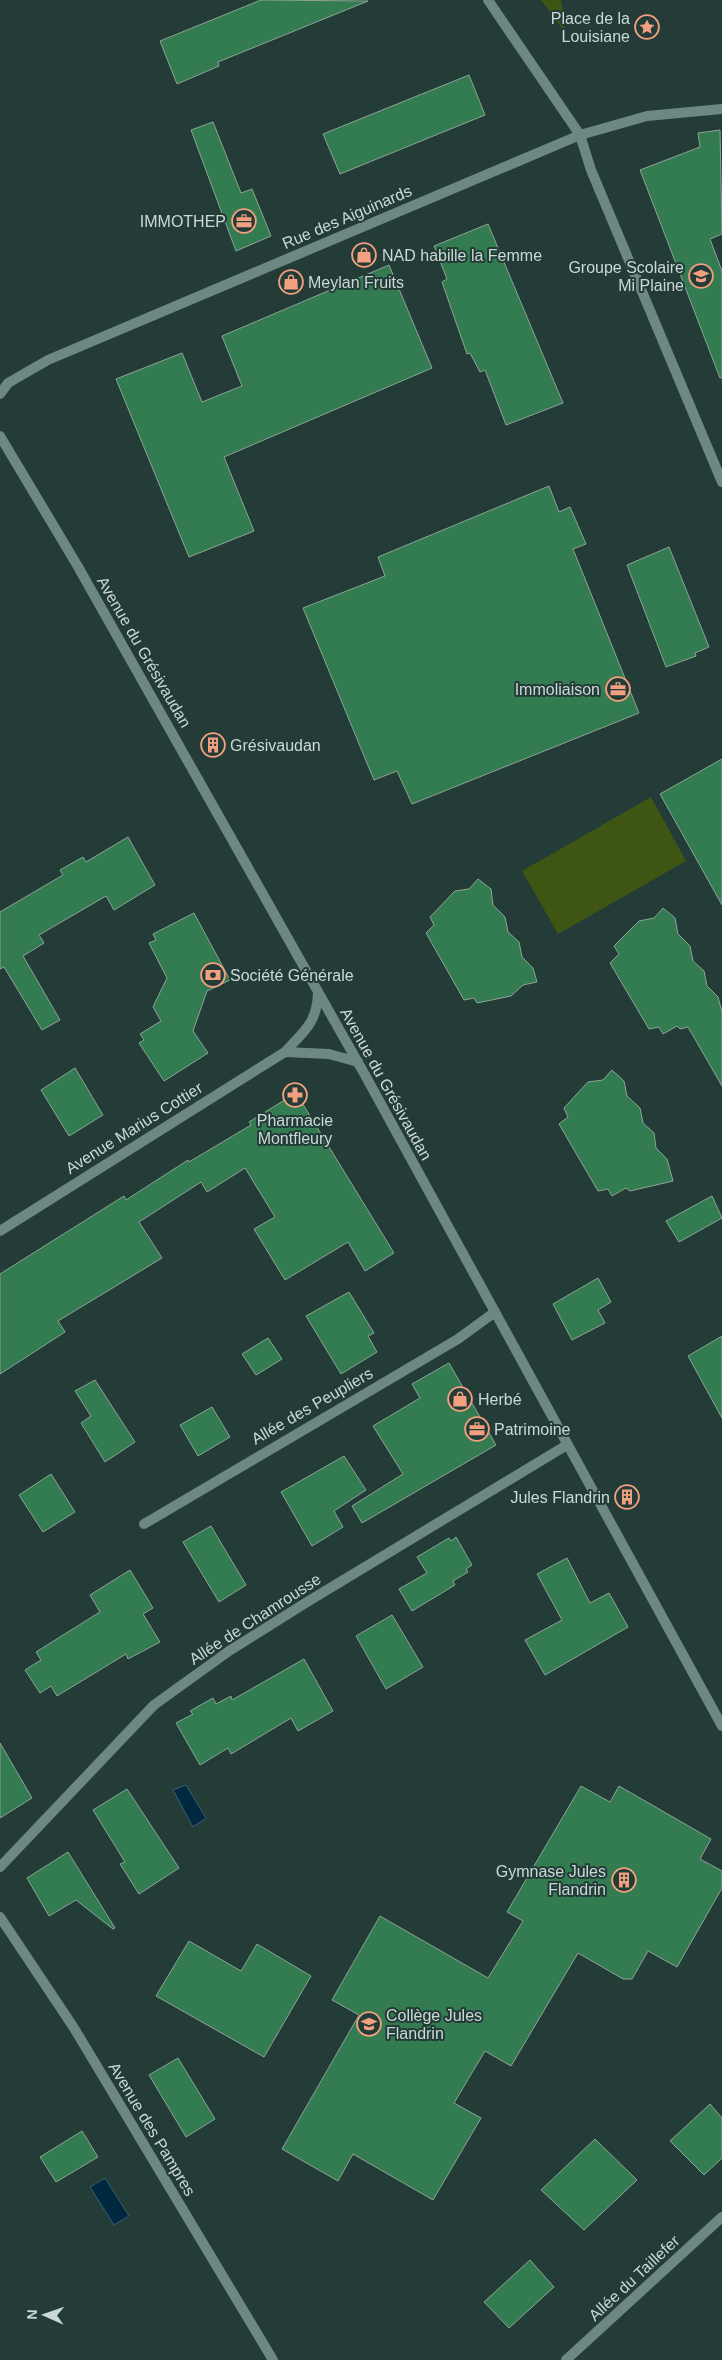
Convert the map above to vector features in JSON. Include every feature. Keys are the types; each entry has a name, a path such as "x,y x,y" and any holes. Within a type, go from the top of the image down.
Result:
{"street":[{"path":"488,0 580,135 595,180 722,482"},
{"name":"Rue des Aiguinards","path":"0,394 8,383 48,360 580,135 648,116 722,109"},
{"name":"Avenue du Grésivaudan","path":"0,436 77,565 358,1062 722,1726"},
{"name":"Avenue Marius Cottier","path":"0,1231 285,1052 312,1023 317,1009 318,993"},
{"path":"285,1052 329,1054 358,1062"},
{"name":"Allée des Peupliers","path":"144,1524 458,1339 494,1312"},
{"name":"Allée de Chamrousse","path":"0,1867 154,1705 229,1651 567,1445"},
{"name":"Avenue des Pampres","path":"0,1917 74,2028 273,2360"},
{"name":"Allée du Taillefer","path":"566,2360 722,2217"}],"green space":[{"path":"541,0 561,0 566,34"},
{"path":"651,797 686,861 558,934 522,871"}],"water":[{"path":"186,1785 206,1818 193,1827 173,1790"},
{"path":"105,2178 129,2216 114,2225 90,2187"}],"building":[{"path":"261,0 368,1 218,62 219,66 177,84 160,41"},
{"path":"469,75 485,115 340,174 323,134"},
{"path":"213,122 241,193 252,189 271,236 236,251 191,130"},
{"name":"Groupe Scolaire Mi Plaine","path":"720,130 722,234 710,239 722,271 722,378 720,378 640,170 700,147 698,133"},
{"path":"488,224 563,403 506,425 485,370 480,372 470,353 467,354 442,282 447,279 434,246"},
{"path":"389,265 432,368 224,457 254,531 189,557 116,379 182,353 202,402 242,386 222,336"},
{"path":"549,486 559,512 570,507 586,544 573,549 639,713 412,804 397,771 374,780 303,608 385,576 378,557"},
{"path":"669,547 709,647 695,653 696,656 666,667 627,565"},
{"path":"722,759 722,905 660,794"},
{"path":"128,837 155,885 114,910 106,896 39,935 44,943 23,956 60,1020 42,1030 4,967 0,969 0,912 63,875 60,870 83,857 86,862"},
{"path":"478,879 491,889 493,905 505,917 508,932 519,942 522,957 533,968 537,982 523,985 511,996 477,1003 474,998 464,1000 426,933 434,925 430,917 455,891 469,889"},
{"path":"663,908 675,918 678,934 690,946 693,961 704,971 707,986 718,997 722,1012 722,1086 688,1027 680,1029 677,1026 663,1034 659,1027 649,1029 610,963 619,954 614,946 639,921 654,918"},
{"path":"194,913 230,980 207,991 193,1031 208,1053 164,1081 139,1043 144,1040 140,1034 161,1021 153,1007 167,978 149,943 156,940 153,934"},
{"path":"75,1068 103,1115 69,1136 41,1090"},
{"path":"612,1070 624,1081 627,1096 640,1108 643,1123 654,1133 656,1148 667,1159 673,1181 630,1191 626,1188 612,1196 608,1189 598,1191 559,1124 568,1117 564,1108 588,1082 603,1080"},
{"path":"296,1093 394,1253 365,1271 348,1242 285,1280 254,1229 275,1217 245,1168 207,1192 201,1182 139,1222 162,1258 58,1321 65,1332 0,1374 0,1274 124,1196 126,1200 188,1160 189,1162 251,1125 249,1122"},
{"path":"712,1196 722,1218 679,1242 666,1221"},
{"path":"598,1278 611,1302 598,1310 605,1323 572,1340 553,1304"},
{"path":"349,1292 374,1333 368,1336 377,1352 341,1374 306,1316"},
{"path":"722,1336 722,1418 688,1356"},
{"path":"268,1338 282,1359 256,1375 242,1354"},
{"path":"449,1363 496,1445 362,1523 352,1506 403,1474 373,1426 420,1398 412,1384"},
{"path":"95,1380 135,1442 105,1462 81,1423 91,1416 75,1391"},
{"path":"212,1407 230,1437 198,1456 180,1425"},
{"path":"344,1456 366,1490 334,1511 343,1527 312,1546 281,1492"},
{"path":"51,1474 75,1512 43,1532 19,1495"},
{"path":"211,1526 246,1585 219,1602 183,1542"},
{"path":"456,1537 472,1565 466,1569 468,1572 453,1581 455,1585 412,1611 399,1589 427,1573 417,1557 449,1538 451,1541"},
{"path":"567,1558 590,1603 609,1593 628,1627 545,1675 525,1640 562,1620 537,1574"},
{"path":"130,1570 153,1608 143,1614 160,1642 128,1659 126,1654 57,1696 51,1686 40,1693 25,1670 41,1660 36,1652 100,1612 90,1595"},
{"path":"392,1615 423,1667 386,1689 356,1636"},
{"path":"304,1659 333,1711 298,1731 291,1718 231,1754 228,1748 200,1765 176,1723 193,1714 190,1711 213,1698 216,1704 231,1696 232,1700"},
{"path":"0,1743 32,1798 0,1818"},
{"path":"581,1786 610,1802 619,1786 711,1839 700,1859 722,1871 722,1888 677,1967 648,1951 632,1979 623,1979 578,1953 511,2066 485,2051 454,2103 481,2118 433,2200 353,2154 338,2181 282,2149 359,2015 332,2000 380,1916 488,1978 523,1921 507,1912"},
{"path":"127,1789 179,1868 139,1894 120,1864 125,1862 93,1810"},
{"path":"68,1852 115,1928 113,1929 76,1900 49,1916 27,1878"},
{"path":"189,1941 241,1971 257,1944 311,1976 264,2057 156,1996"},
{"path":"178,2058 215,2119 186,2137 149,2075"},
{"path":"710,2104 722,2118 722,2158 704,2175 670,2141"},
{"path":"82,2131 98,2157 56,2182 40,2157"},
{"path":"595,2139 637,2180 584,2230 541,2190"},
{"path":"530,2260 554,2287 509,2328 484,2302"}],"place":[{"name":"Place de la Louisiane","path":"647,27"},
{"name":"IMMOTHEP","path":"244,221"},
{"name":"NAD habille la Femme","path":"364,255"},
{"name":"Groupe Scolaire Mi Plaine","path":"701,276"},
{"name":"Meylan Fruits","path":"291,282"},
{"name":"Immoliaison","path":"618,689"},
{"name":"Grésivaudan","path":"213,745"},
{"name":"Société Générale","path":"213,975"},
{"name":"Pharmacie Montfleury","path":"295,1095"},
{"name":"Herbé","path":"460,1399"},
{"name":"Patrimoine","path":"477,1429"},
{"name":"Jules Flandrin","path":"627,1497"},
{"name":"Gymnase Jules Flandrin","path":"624,1880"},
{"name":"Collège Jules Flandrin","path":"369,2024"}]}
